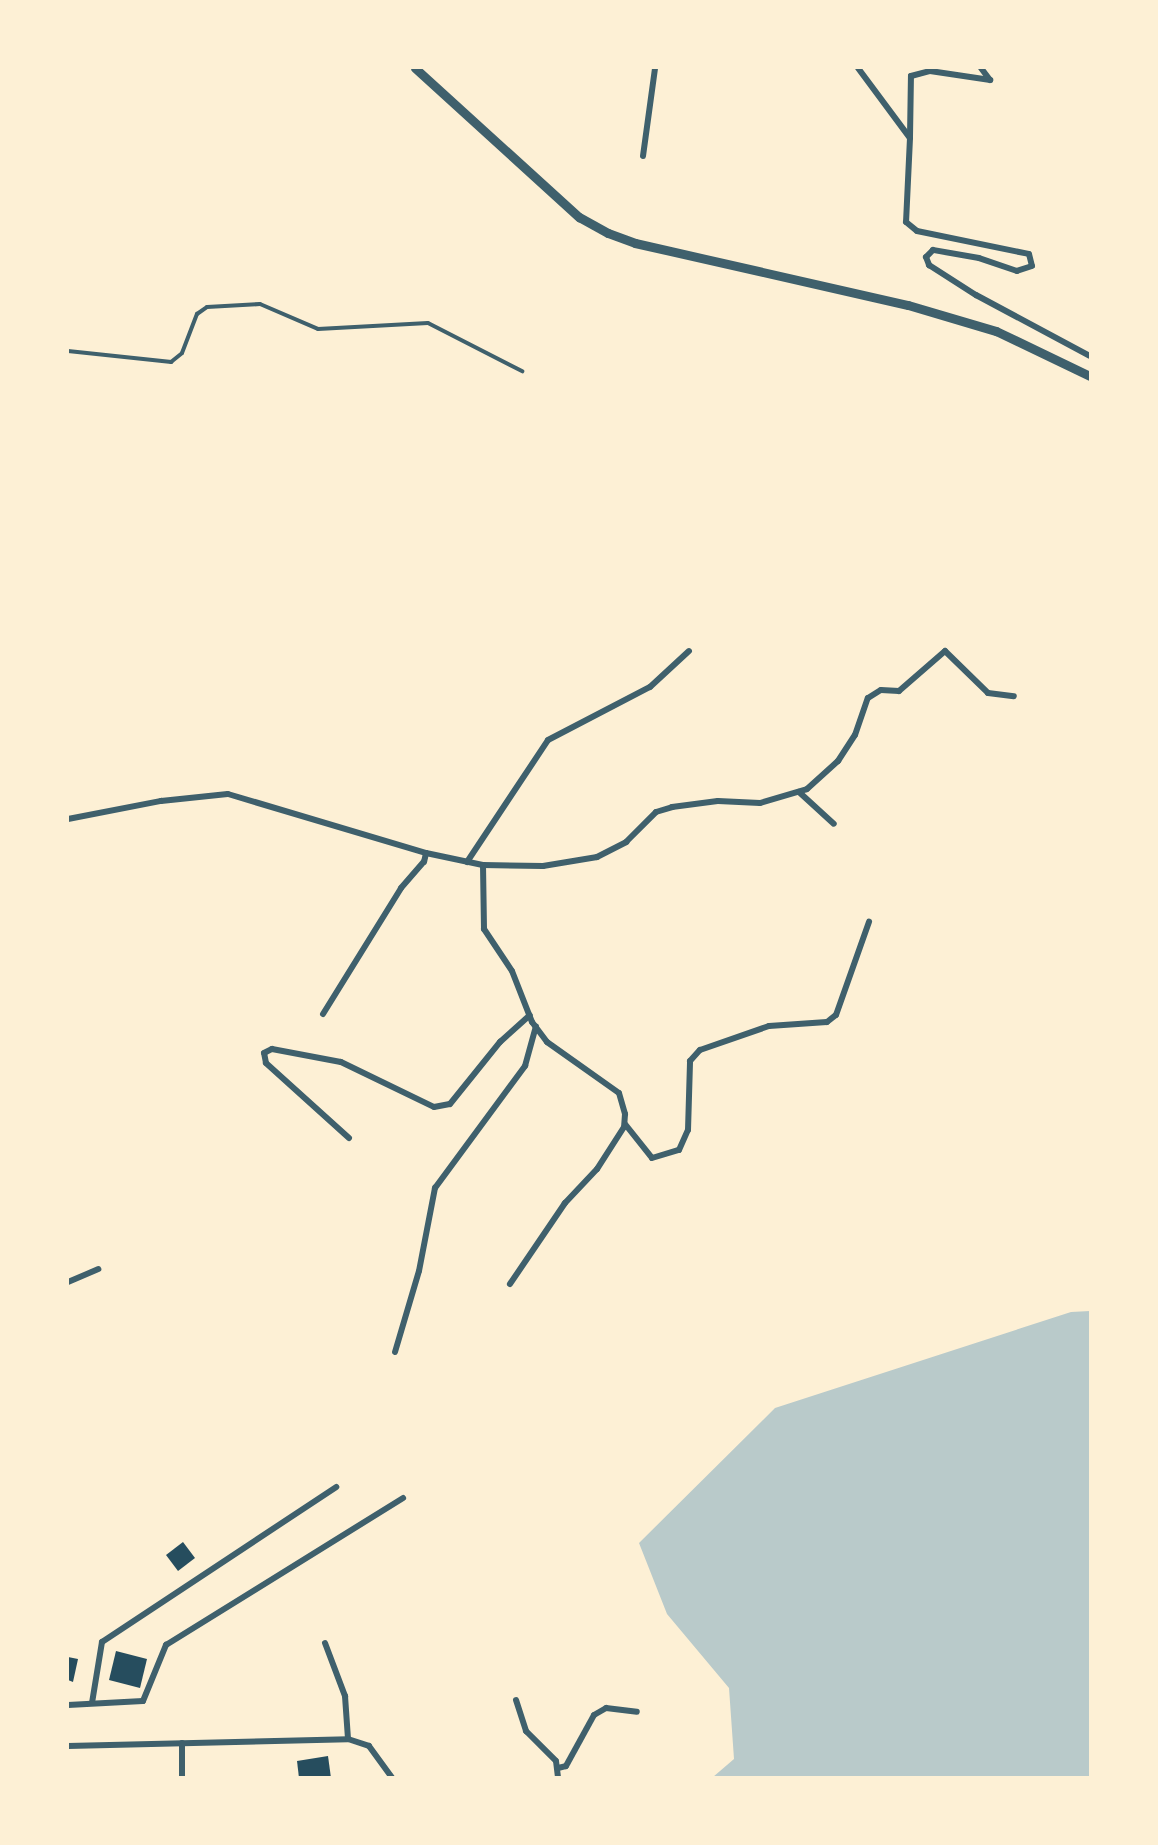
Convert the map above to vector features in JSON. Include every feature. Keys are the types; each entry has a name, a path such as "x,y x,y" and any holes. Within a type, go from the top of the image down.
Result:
{"street":[{"path":"415,68 579,217 608,233 634,243 908,306 985,328 1090,376"},
{"path":"643,156 656,68"},
{"path":"858,68 910,138"},
{"path":"981,68 990,80 930,71 910,76 906,222 917,231 1029,254 1032,266 1017,271 979,258 933,250 926,257 929,265 976,295 1090,356"},
{"path":"467,862 548,740 650,687 689,651"},
{"path":"68,819 161,801 228,794 426,854 483,865 543,866 597,857 626,842 656,812 672,807 718,801 760,803 799,792 838,761 855,735 868,698 881,690 899,691 945,651 988,693 1014,696"},
{"path":"799,792 834,824"},
{"path":"323,1014 401,888 409,884 424,862 426,854"},
{"path":"483,865 484,929 512,971 536,1026 547,1042 619,1093 624,1123 652,1158 679,1150 688,1130 690,1061 700,1050 769,1026 827,1022 836,1015 869,922"},
{"path":"349,1138 266,1063 264,1053 272,1049 341,1062 434,1107 450,1104 500,1042 530,1015"},
{"path":"396,1352 419,1271 435,1188 525,1066 536,1026"},
{"path":"510,1284 565,1203 597,1168 624,1123"},
{"path":"68,1282 98,1269"},
{"path":"92,1703 102,1642 336,1487"},
{"path":"68,1705 143,1701 166,1645 403,1498"},
{"path":"325,1643 345,1696 348,1739"},
{"path":"516,1700 526,1731 556,1761 558,1778"},
{"path":"558,1768 566,1766 594,1715 606,1708 637,1712"},
{"path":"68,1746 348,1739 369,1746 392,1778"},
{"path":"182,1743 182,1778"}],"lane":[{"path":"68,351 171,363 182,353 197,314 207,307 260,304 318,329 428,323 522,371"}],"shaded area":[{"path":"1090,1311 1090,1777 713,1777 734,1759 729,1688 667,1614 639,1543 775,1408 1071,1312"}],"building":[{"path":"183,1542 195,1558 178,1571 166,1555"},
{"path":"116,1651 147,1659 140,1688 109,1680"},
{"path":"68,1657 78,1659 73,1682 68,1680"},
{"path":"328,1756 331,1778 299,1778 297,1761"}]}
